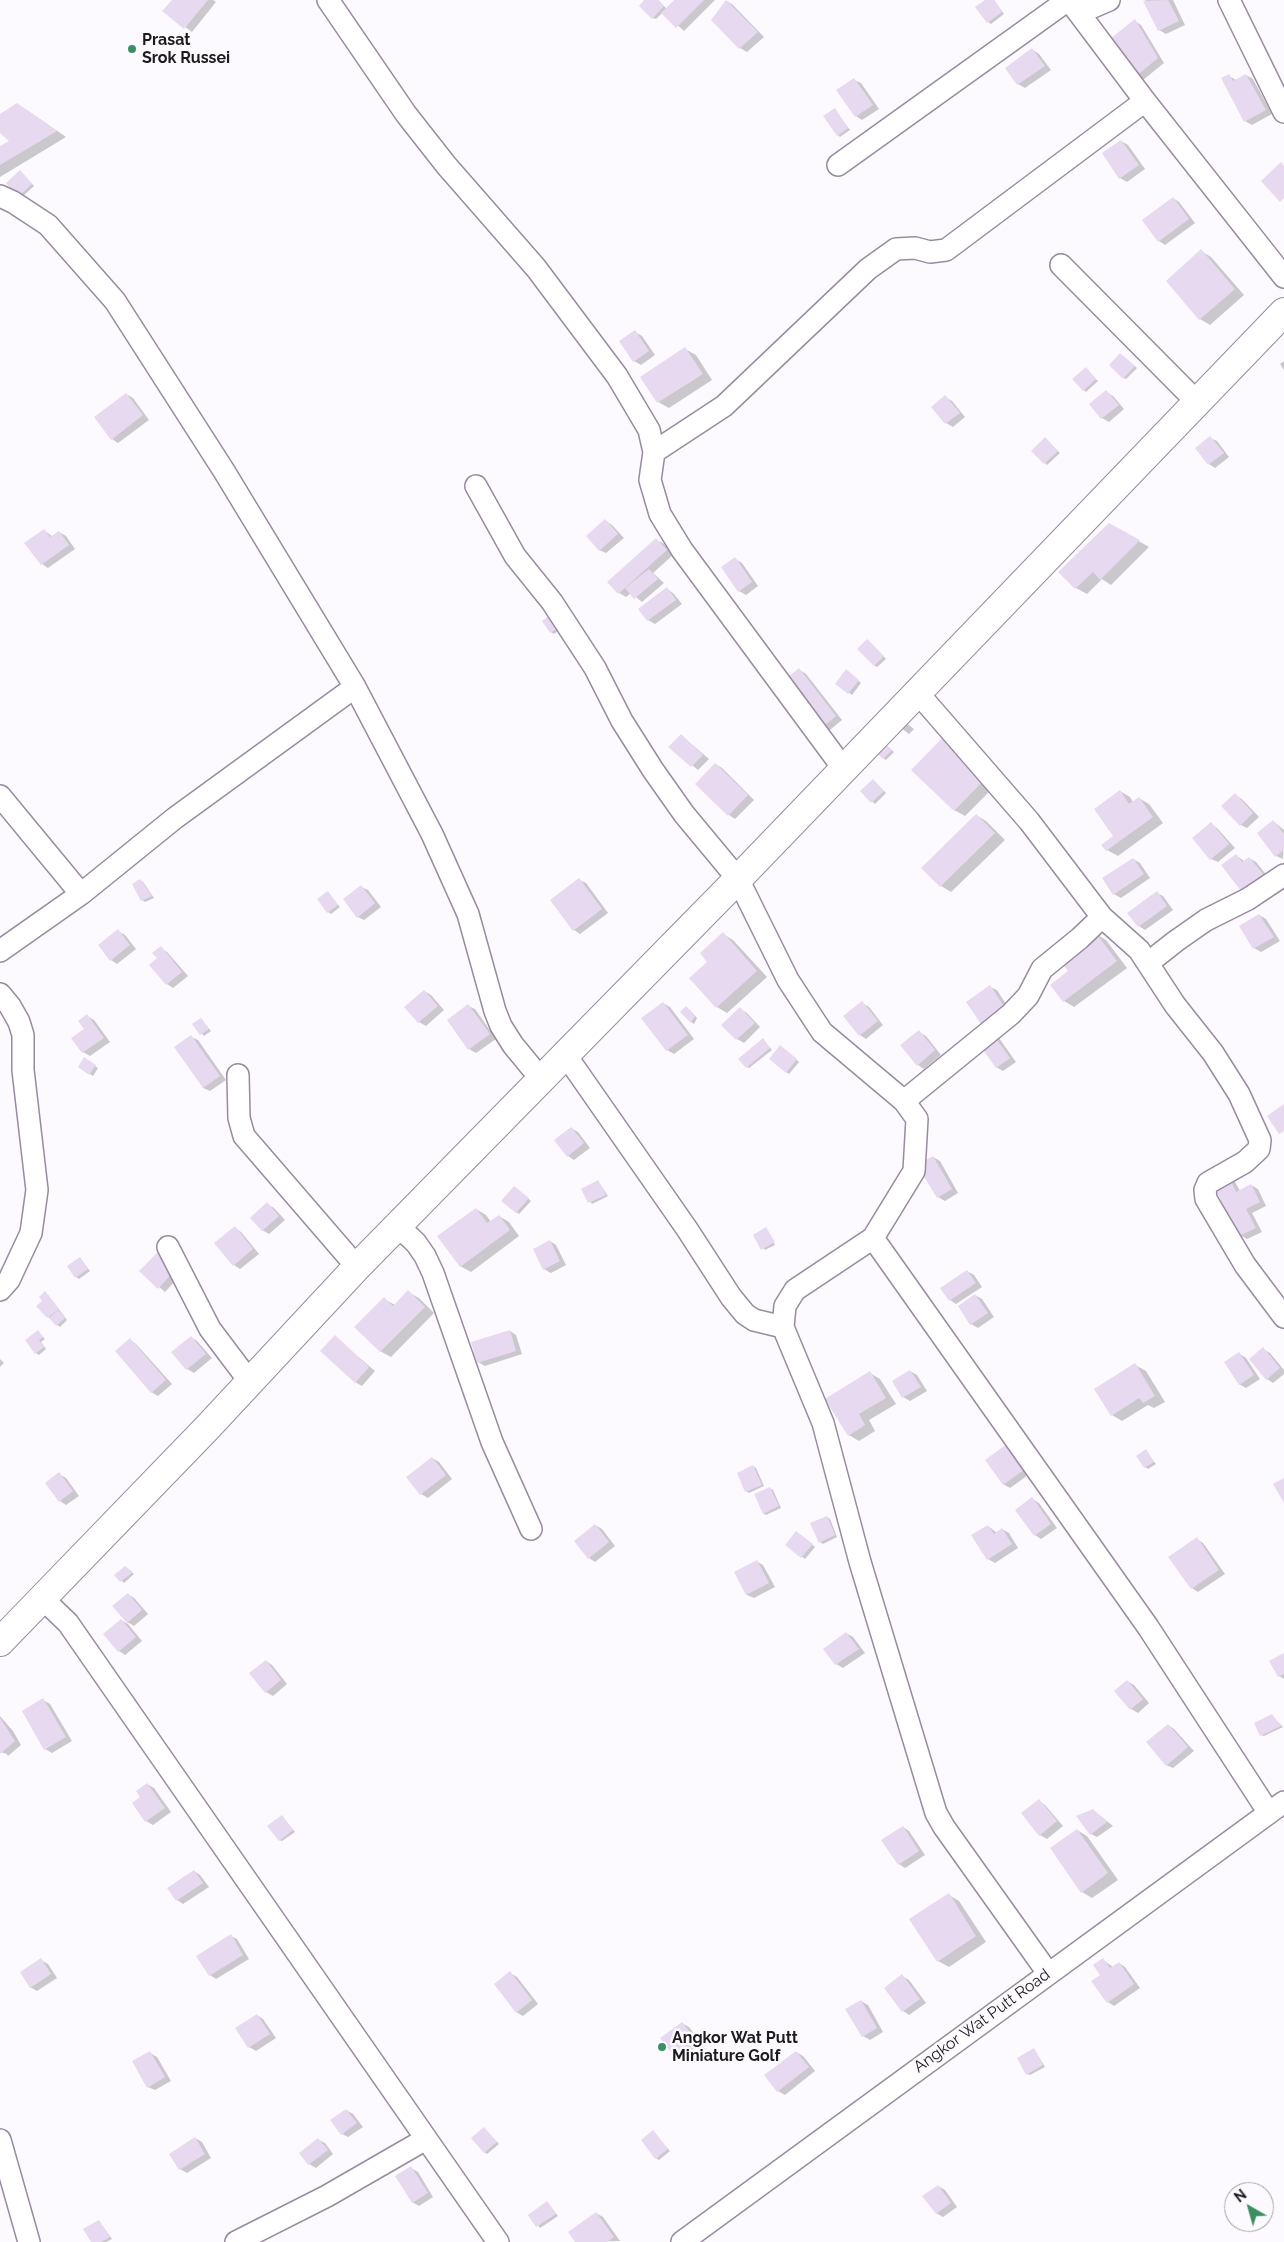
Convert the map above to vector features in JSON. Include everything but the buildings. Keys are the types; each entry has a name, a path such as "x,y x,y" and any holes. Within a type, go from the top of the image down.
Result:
{"street":[{"path":"328,0 406,114 440,158 536,268 617,376 649,430 654,452 650,480 660,514 682,550 843,768"},
{"path":"838,165 1072,4 1109,0"},
{"path":"1228,0 1284,112"},
{"path":"1072,4 1145,101 1284,278"},
{"path":"654,452 724,406 868,269 896,249 914,248 930,252 946,250 1145,101"},
{"path":"0,196 14,202 48,225 115,301 224,470 355,687 432,834 468,914 494,1010 501,1026 513,1045 541,1079"},
{"path":"1061,265 1197,402"},
{"path":"0,1642 250,1382 357,1267 738,879 1284,312"},
{"path":"476,486 515,556 552,602 595,668 622,721 653,770 684,814 738,879 788,980 822,1032 904,1101 917,1120 914,1171 873,1238 795,1290 785,1306 783,1327 823,1423 860,1562 936,1813 1048,1973"},
{"path":"0,951 81,894 175,818 355,687"},
{"path":"917,692 1034,827 1102,917 1139,950 1174,1005 1213,1053 1234,1086 1260,1140 1259,1149 1254,1155 1208,1182 1205,1190 1206,1199 1221,1227 1246,1265 1284,1317"},
{"path":"0,796 81,894"},
{"path":"1148,963 1206,920 1248,898 1284,875"},
{"path":"904,1101 1011,1014 1028,996 1042,969 1102,917"},
{"path":"0,994 15,1014 23,1035 22,1070 37,1190 31,1233 9,1280 0,1290"},
{"path":"565,1054 686,1229 731,1298 745,1314 754,1320 783,1327"},
{"path":"238,1075 239,1118 244,1136 357,1267"},
{"path":"398,1226 416,1243 429,1264 492,1442 531,1529"},
{"path":"873,1238 1276,1808"},
{"path":"168,1247 210,1329 250,1382"},
{"path":"42,1598 68,1623 498,2242"},
{"name":"Angkor Wat Putt Road","path":"682,2242 1276,1808"},
{"path":"0,2140 29,2242"},
{"path":"236,2242 327,2196 426,2140"}],"place":[{"name":"Prasat Srok Russei","path":"132,49"},
{"name":"Angkor Wat Putt Miniature Golf","path":"662,2047"}]}
